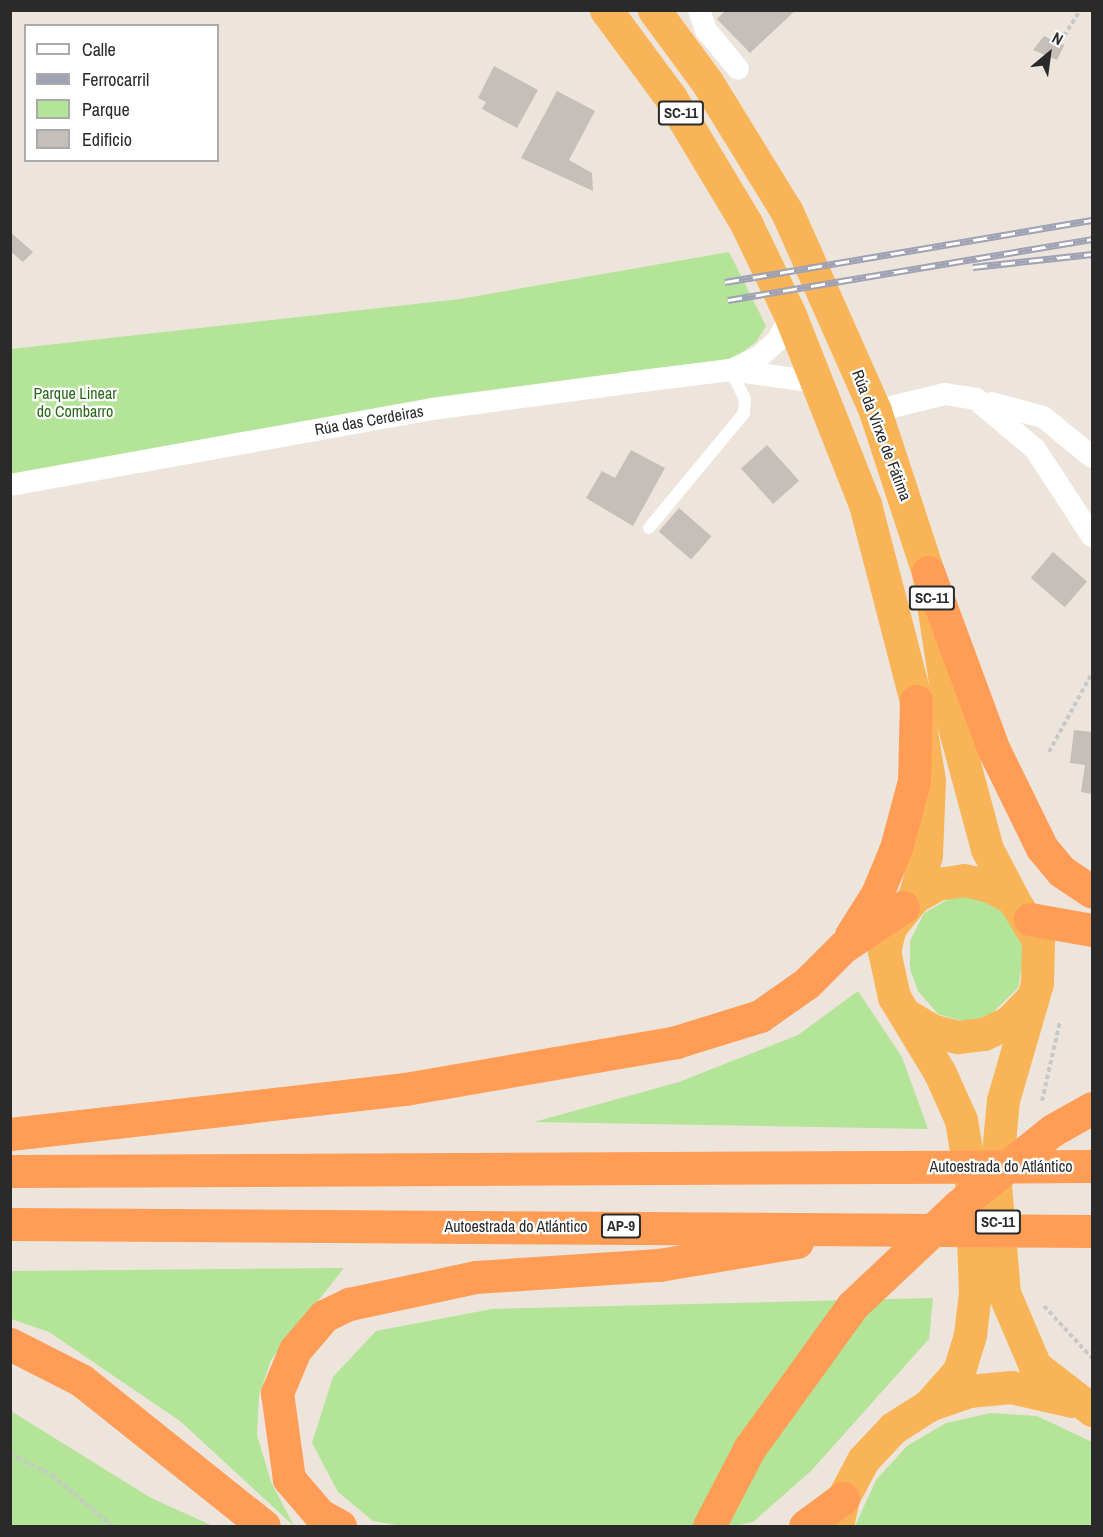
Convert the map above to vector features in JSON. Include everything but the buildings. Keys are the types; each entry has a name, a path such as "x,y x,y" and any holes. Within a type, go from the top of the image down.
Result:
{"highway":[{"name":"SC-11","path":"606,10 672,98 746,223 790,315 865,504 916,701 929,780 926,855 909,902 884,951 894,997 908,1016 961,1120 975,1235 970,1334 959,1371 929,1405"},
{"name":"Rúa da Virxe de Fátima","path":"654,10 708,82 787,212 875,411 928,572 949,708 987,849 1021,909"},
{"path":"928,572 994,750 1042,848 1061,872 1092,892"},
{"path":"843,947 877,894 896,848 914,781 916,701"},
{"path":"10,1134 405,1089 676,1042 760,1017 807,983 843,947 937,884 964,880 990,885 1021,909 1092,930"},
{"name":"SC-11","path":"1021,909 1041,961 1003,1100 995,1184 1004,1293 1035,1366 1092,1410"},
{"name":"SC-11","path":"908,1016 949,1035 984,1034 1009,1022 1028,1002"},
{"path":"709,1527 749,1449 852,1306 958,1206 1053,1130 1092,1108"},
{"name":"Autoestrada do Atlántico","path":"10,1172 1092,1166"},
{"name":"Autoestrada do Atlántico","path":"10,1224 890,1227 1092,1231"},
{"path":"340,1527 320,1515 289,1479 277,1393 295,1350 324,1316 349,1304 476,1277 659,1265 890,1227"},
{"path":"10,1344 81,1380 264,1527"},
{"name":"SC-11","path":"840,1512 864,1460 893,1428 929,1405 969,1391 1011,1387 1053,1394 1092,1410"},
{"path":"805,1527 840,1512"}],"street":[{"path":"699,10 706,30 738,69"},
{"name":"Rúa das Cerdeiras","path":"730,370 759,357 778,340 790,315"},
{"name":"Rúa das Cerdeiras","path":"10,485 432,409 730,370 817,382"},
{"path":"875,411 945,394 976,399 1043,417 1092,457"},
{"path":"976,399 1035,449 1092,536"}],"lane":[{"path":"649,528 744,413 745,399 730,370"}],"path":[{"path":"1064,36 1080,10"},
{"path":"1049,752 1092,673"},
{"path":"10,1454 52,1475 112,1527"}],"green space":[{"name":"Parque Linear do Combarro","path":"729,252 766,326 756,342 734,358 11,474 11,349 460,299"},
{"path":"961,892 998,907 1020,937 1024,954 1018,988 986,1019 961,1021 938,1014 918,991 910,969 910,941 924,913"},
{"path":"858,991 902,1057 928,1129 534,1122 679,1082 798,1035"},
{"path":"344,1268 271,1360 259,1396 257,1435 271,1482 294,1526 180,1421 49,1332 11,1319 11,1271"},
{"path":"933,1298 929,1339 811,1471 753,1522 735,1526 402,1526 373,1521 338,1492 312,1443 333,1377 376,1331 492,1309"},
{"path":"11,1411 151,1498 213,1526 11,1526"},
{"path":"991,1413 1037,1416 1092,1442 1092,1526 855,1526 876,1480 907,1446 946,1423"}],"railway":[{"path":"725,282 1092,220"},
{"path":"728,300 1092,239"},
{"path":"973,267 1092,254"}]}
